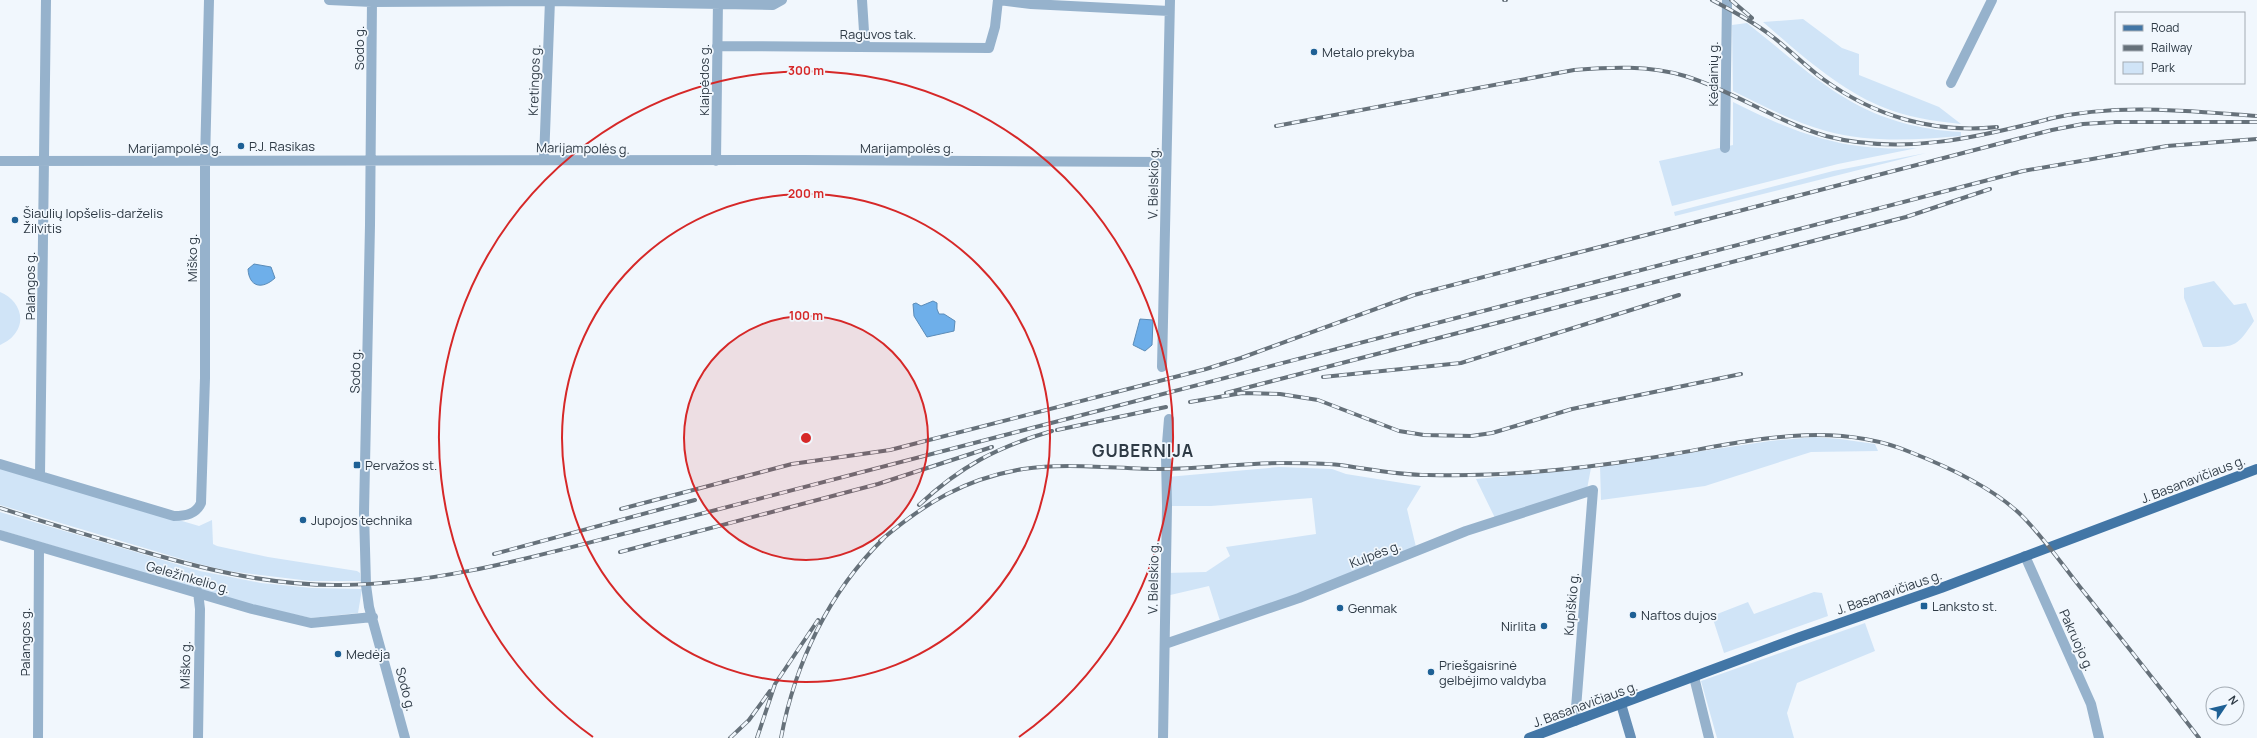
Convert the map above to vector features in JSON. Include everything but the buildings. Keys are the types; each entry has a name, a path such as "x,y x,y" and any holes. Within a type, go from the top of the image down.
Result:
{"main road":[{"name":"J. Basanavičiaus g.","path":"1530,738 2257,469"},
{"path":"1621,704 1631,738"}],"street":[{"name":"Palangos g.","path":"40,476 43,368 43,160 46,0"},
{"name":"Miško g.","path":"40,476 174,516 187,515 194,512 199,508 203,497 205,161 209,0"},
{"path":"329,0 550,0 718,2 773,5 782,0"},
{"name":"Kretingos g.","path":"544,160 550,0"},
{"path":"862,0 865,47"},
{"name":"Raguvos tak.","path":"717,46 989,48 995,27 999,0 1031,4 1169,11"},
{"name":"V. Bielskio g.","path":"1162,367 1170,0"},
{"name":"Kėdainių g.","path":"1725,148 1727,0"},
{"path":"1951,82 1992,0"},
{"name":"Sodo g.","path":"372,1 371,162 364,513 366,585 373,618 405,738"},
{"name":"Klaipėdos g.","path":"716,161 718,2"},
{"name":"Marijampolės g.","path":"0,160 371,162 544,160 1166,162"},
{"name":"V. Bielskio g.","path":"1163,738 1167,506 1166,456 1168,419"},
{"path":"0,464 40,476"},
{"name":"Kulpės g.","path":"1165,644 1299,598 1466,531 1594,490"},
{"name":"Kupiškio g.","path":"1575,721 1594,490"},
{"name":"Geležinkelio g.","path":"0,535 119,572 198,592 252,610 311,623 373,618"},
{"name":"Palangos g.","path":"38,738 39,547"},
{"name":"Pakruojo g.","path":"2025,556 2091,704 2099,738"},
{"name":"Miško g.","path":"198,592 200,609 198,738"},
{"path":"1694,677 1709,738"}],"green space":[{"path":"1803,19 1842,48 1859,54 1859,75 1939,107 1961,124 1909,116 1880,106 1864,98 1848,89 1818,68 1763,22"},
{"path":"1747,23 1821,82 1844,97 1869,110 1896,121 1926,128 1961,132 1961,136 1893,140 1843,135 1802,123 1733,91 1732,25"},
{"path":"1733,102 1800,132 1844,144 1866,147 1917,148 1838,164 1672,206 1659,161 1733,145"},
{"path":"1926,153 1675,216 1674,212 1833,171"},
{"path":"2214,281 2234,305 2246,303 2254,321 2243,336 2234,344 2222,347 2203,347 2184,298 2184,288"},
{"path":"0,292 6,295 16,305 19,311 20,323 13,336 0,345"},
{"path":"1815,437 1875,444 1878,451 1811,452 1705,486 1601,500 1600,466 1770,441"},
{"path":"0,467 199,526 212,520 213,544 217,546 268,557 357,571 360,573 361,581 310,581 228,571 195,563 0,505"},
{"path":"1279,467 1332,469 1346,474 1421,486 1407,509 1416,547 1221,624 1209,586 1166,596 1166,573 1206,572 1230,556 1226,547 1316,534 1312,498 1211,506 1167,506 1167,477"},
{"path":"1591,468 1587,489 1495,518 1476,479"},
{"path":"0,512 200,571 261,583 312,588 362,589 358,613 311,618 256,606 0,530"},
{"path":"1814,592 1822,593 1828,616 1724,653 1712,616 1748,602 1754,614"},
{"path":"1865,623 1875,651 1797,683 1787,713 1794,738 1717,738 1701,681"}],"water":[{"path":"254,264 271,267 275,278 270,282 261,285 254,283 251,280 248,269"},
{"path":"933,301 937,303 939,314 944,314 955,321 954,331 927,337 914,316 913,304 916,303 921,306"},
{"path":"1140,319 1153,320 1152,345 1145,351 1133,345"}],"railway":[{"path":"1712,0 1762,29 1823,79 1863,103 1906,120 1928,125 1950,128 1997,127"},
{"path":"1731,0 1752,18"},
{"path":"1276,126 1574,70 1602,68 1643,68 1671,72 1685,76 1703,82 1808,130 1826,136 1855,142 1883,144 1941,142 1997,132 2053,118"},
{"path":"2048,119 2074,114 2126,110 2178,111 2257,116"},
{"path":"621,509 792,464 890,450 1206,369 1241,358 1414,295 2052,130 2083,124 2116,122 2257,122"},
{"path":"0,508 178,561 259,579 341,585 415,580 488,567 631,532 2023,171 2167,146 2257,139"},
{"path":"1226,393 1906,217 1990,189"},
{"path":"1323,377 1461,363 1679,295"},
{"path":"1190,402 1242,393 1280,394 1318,400 1399,431 1424,435 1471,436 1492,433 1572,409 1741,374"},
{"path":"1057,430 1166,407"},
{"path":"919,505 950,479 981,459 1014,444 1052,431"},
{"path":"880,541 913,515 946,494 982,479 1002,473 1040,467 1075,466 1163,469 1266,463 1303,463 1340,465 1384,472 1417,475 1482,475 1595,466 1780,437 1813,435 1845,436 1878,442 1910,452 1968,478 2008,503 2036,530 2199,738"},
{"path":"620,552 878,484 992,447"},
{"path":"494,554 695,500"},
{"path":"781,738 795,683 817,630 847,581 864,559 884,538"},
{"path":"757,738 775,684 818,620"},
{"path":"730,738 749,720 770,691"}],"place":[{"name":"Metalo prekyba","path":"1314,52"},
{"name":"P.J. Rasikas","path":"241,146"},
{"name":"Šiaulių lopšelis-darželis Žilvitis","path":"15,220"},
{"name":"Pervažos st.","path":"357,465"},
{"name":"Jupojos technika","path":"303,520"},
{"name":"Lanksto st.","path":"1924,606"},
{"name":"Genmak","path":"1340,608"},
{"name":"Naftos dujos","path":"1633,615"},
{"name":"Nirlita","path":"1544,626"},
{"name":"Medėja","path":"338,654"},
{"name":"Priešgaisrinė gelbėjimo valdyba","path":"1431,672"}],"district":[{"name":"GUBERNIJA","path":"1143,451"}]}
